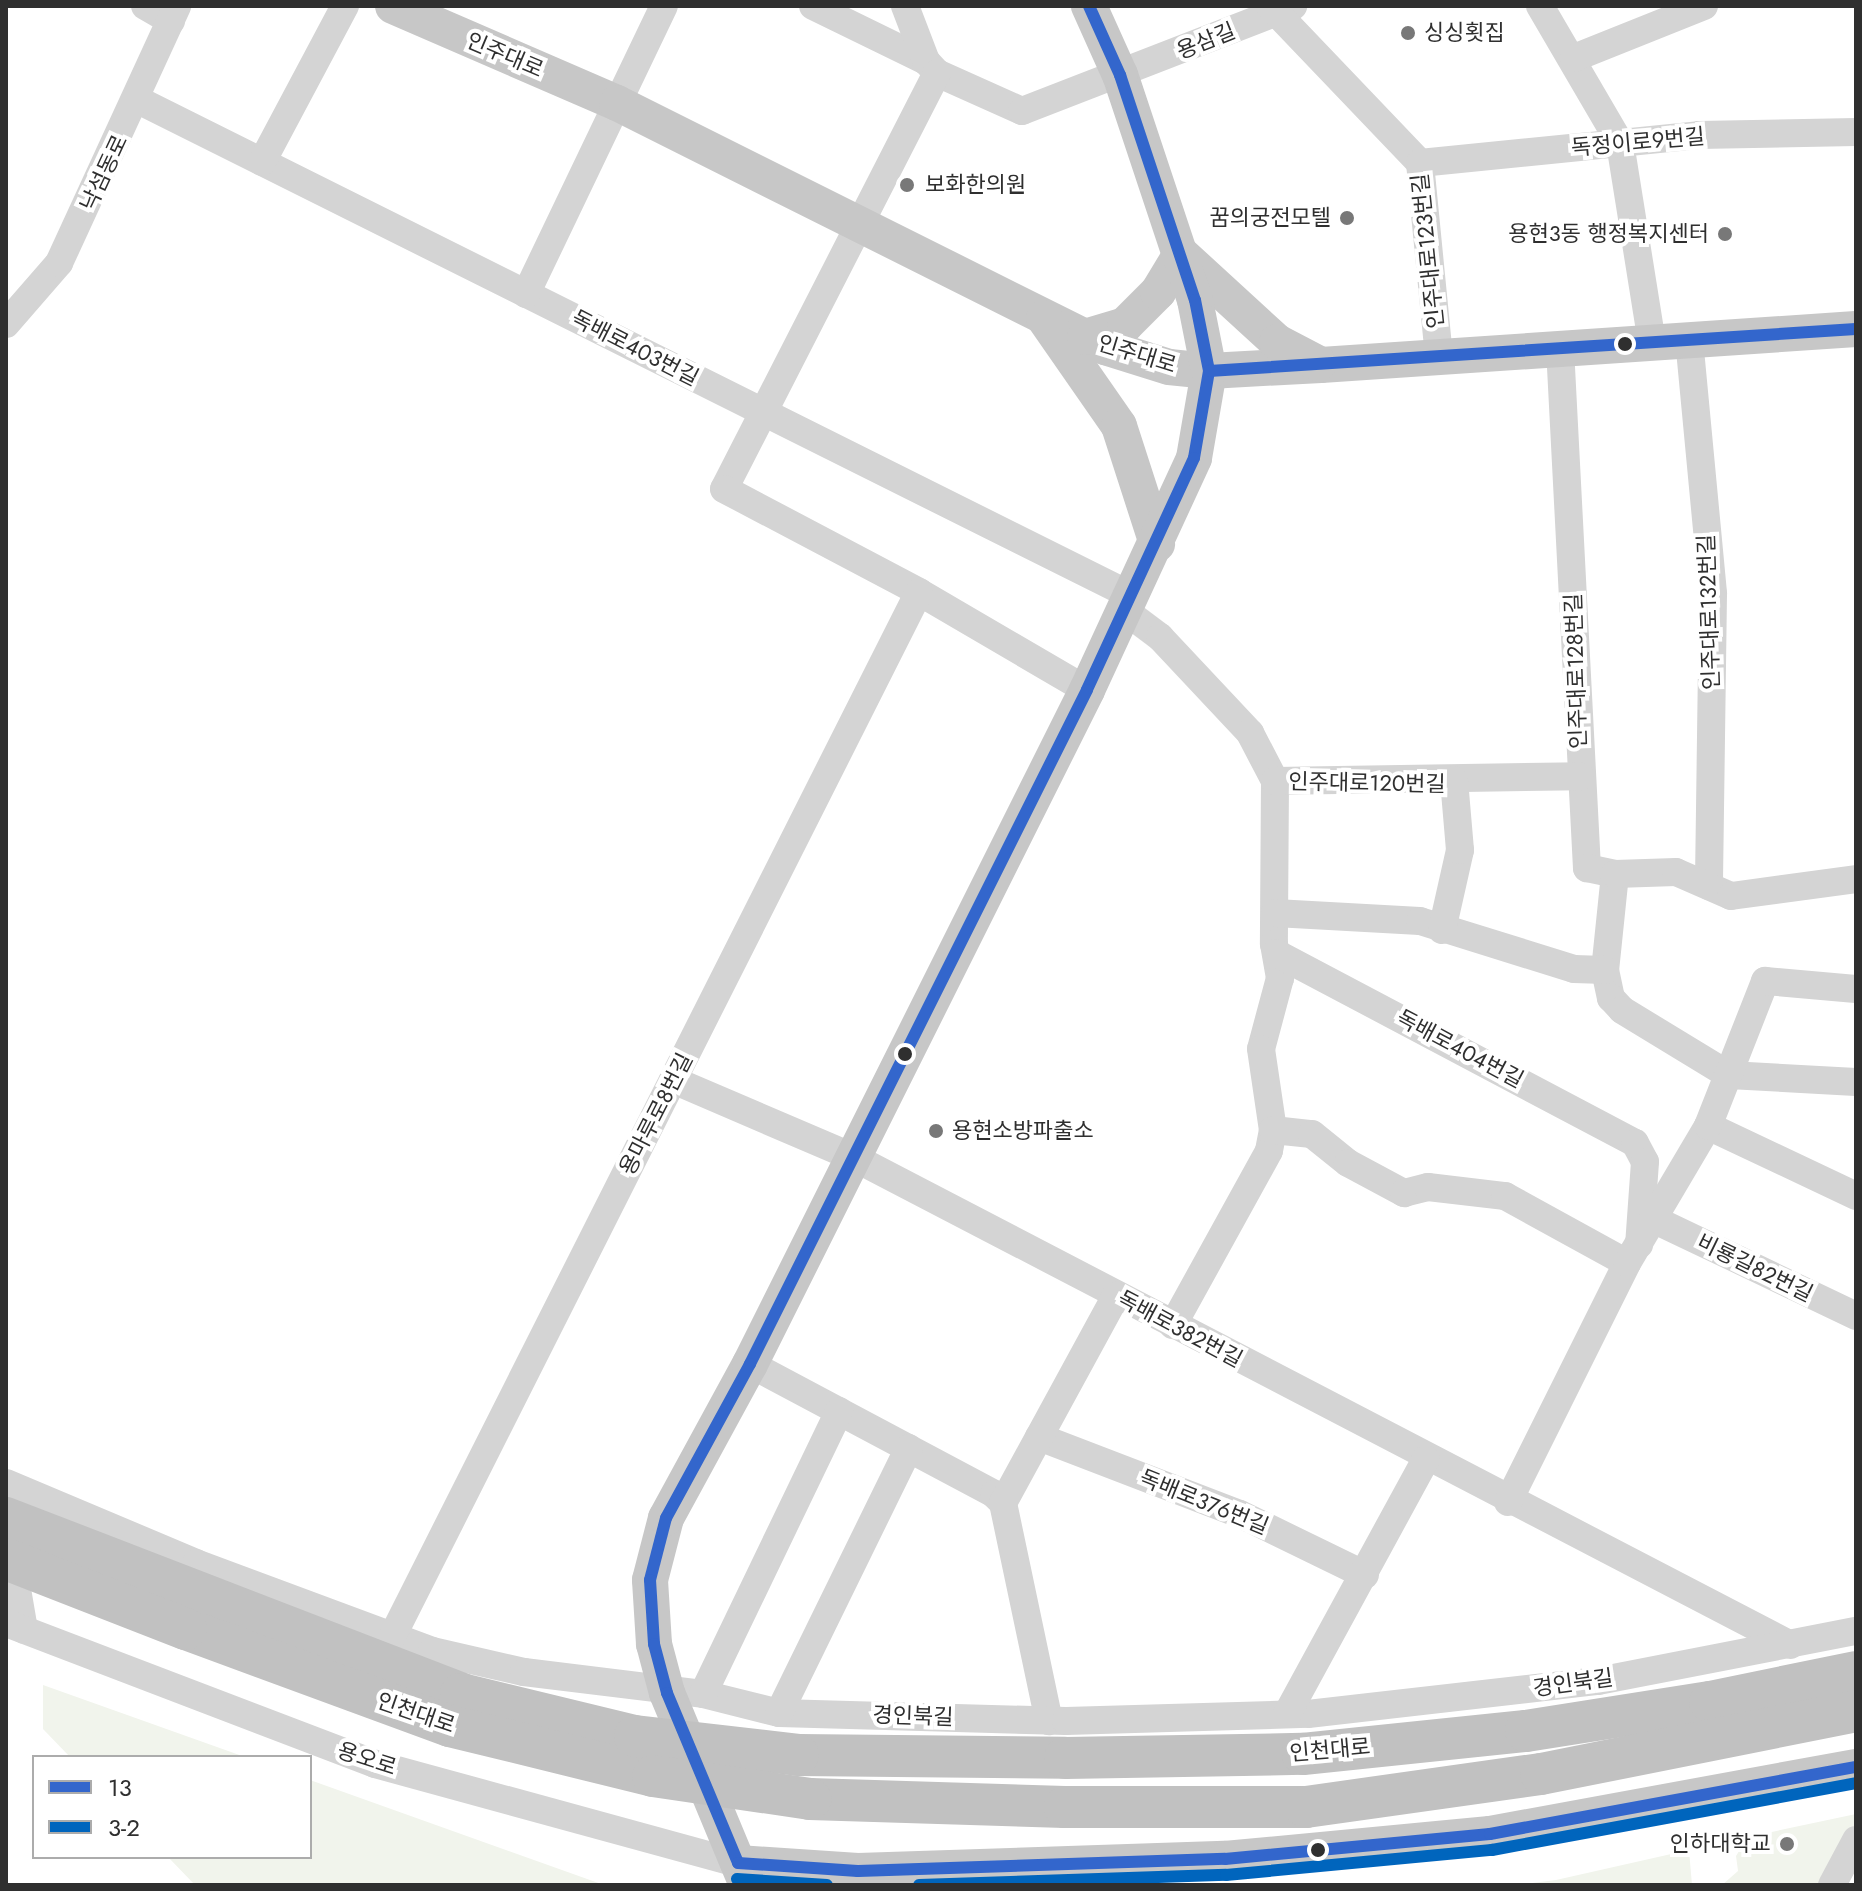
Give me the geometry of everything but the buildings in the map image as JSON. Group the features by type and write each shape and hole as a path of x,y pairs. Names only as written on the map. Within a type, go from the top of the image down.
{"highway":[{"name":"인천대로","path":"6,1518 170,1585 461,1694 635,1736 798,1755 1303,1754 1526,1731 1710,1702 1856,1672"},
{"name":"인천대로","path":"6,1559 450,1726 653,1776 810,1799 1065,1807 1306,1807 1541,1774 1856,1711"}],"main road":[{"name":"인주대로","path":"393,6 617,103 1085,337 1169,367 1209,371 1321,365 1856,329"},
{"path":"1089,6 1120,75 1181,254 1209,371 1194,458 1157,544 1087,690 750,1364 666,1518 650,1580 654,1644 667,1693 742,1874 1225,1859 1490,1834 1856,1767"},
{"path":"1085,337 1125,325 1158,292 1181,254"},
{"path":"1181,254 1277,342 1321,365"},
{"path":"1043,316 1119,426 1157,544"}],"street":[{"path":"145,6 174,14"},
{"path":"262,162 345,6"},
{"path":"526,294 664,6"},
{"name":"용삼길","path":"813,6 1022,111 1120,75 1279,9"},
{"path":"905,6 931,67 860,225 761,411 724,489 919,592 1087,690"},
{"path":"1540,6 1574,58 1620,143 1652,342"},
{"path":"1574,58 1704,6"},
{"name":"인주대로123번길","path":"1279,9 1420,163 1439,356"},
{"name":"낙섬동로","path":"6,324 59,263 138,100 174,14"},
{"name":"독배로403번길","path":"138,100 761,411 1128,603"},
{"name":"독정이로9번길","path":"1420,163 1699,135 1856,132"},
{"name":"인주대로132번길","path":"1689,339 1713,594 1709,886"},
{"name":"인주대로128번길","path":"1560,348 1587,868 1615,874"},
{"name":"용마루로8번길","path":"392,1637 919,592"},
{"path":"1128,603 1250,733 1275,781 1275,913 1279,993 1261,1049 1273,1130 1269,1151 1173,1325"},
{"path":"1454,780 1580,776"},
{"name":"인주대로120번길","path":"1275,781 1454,780 1460,850 1442,930"},
{"path":"1856,879 1731,896 1676,872 1615,874 1605,970 1611,998 1622,1010 1729,1075 1856,1082"},
{"path":"1275,913 1420,921 1574,969 1605,970"},
{"name":"독배로404번길","path":"1276,953 1640,1149 1645,1162 1633,1255"},
{"path":"1508,1502 1633,1255 1708,1126 1765,981 1856,989"},
{"name":"독배로382번길","path":"673,1080 853,1157 1508,1502 1791,1645"},
{"path":"1708,1126 1856,1196"},
{"path":"1273,1130 1312,1134 1348,1163 1404,1193 1428,1187 1505,1196 1633,1255"},
{"name":"비룡길82번길","path":"1655,1220 1856,1316"},
{"path":"1003,1503 1116,1296"},
{"path":"750,1364 994,1494 1003,1503 1049,1721"},
{"path":"703,1694 839,1411"},
{"name":"독배로376번길","path":"1039,1437 1240,1514 1365,1575"},
{"path":"779,1713 909,1448"},
{"path":"1287,1714 1426,1459"},
{"name":"경인북길","path":"6,1483 157,1535 392,1637 524,1672 667,1693 703,1694 779,1713 1049,1721 1287,1714 1598,1681 1856,1631"},
{"path":"6,1525 15,1626"},
{"name":"용오로","path":"15,1626 375,1764 742,1874"},
{"path":"1832,1885 1856,1840"}],"shaded area":[{"path":"43,1685 239,1755 68,1755 43,1729"},
{"path":"312,1781 604,1885 195,1885 170,1859 312,1859"},
{"path":"1856,1814 1856,1826 1825,1885 1722,1885 1738,1871 1736,1856 1748,1837"},
{"path":"1689,1850 1692,1885 1516,1885 1556,1880"}],"transit line":[{"name":"13","path":"1089,6 1120,75 1195,300 1209,371 1194,458 1087,690 750,1364 666,1518 650,1580 654,1644 667,1693 738,1863 858,1871 1225,1859 1490,1834 1856,1767"},
{"name":"13","path":"1209,371 1856,329"},
{"name":"3-2","path":"919,1885 1226,1875 1492,1850 1856,1783"},
{"name":"3-2","path":"737,1879 827,1885"}],"place":[{"name":"싱싱횟집","path":"1408,33"},
{"name":"보화한의원","path":"907,185"},
{"name":"꿈의궁전모텔","path":"1347,218"},
{"name":"용현3동 행정복지센터","path":"1725,234"},
{"name":"용현소방파출소","path":"936,1131"},
{"name":"인하대학교","path":"1787,1844"}]}
